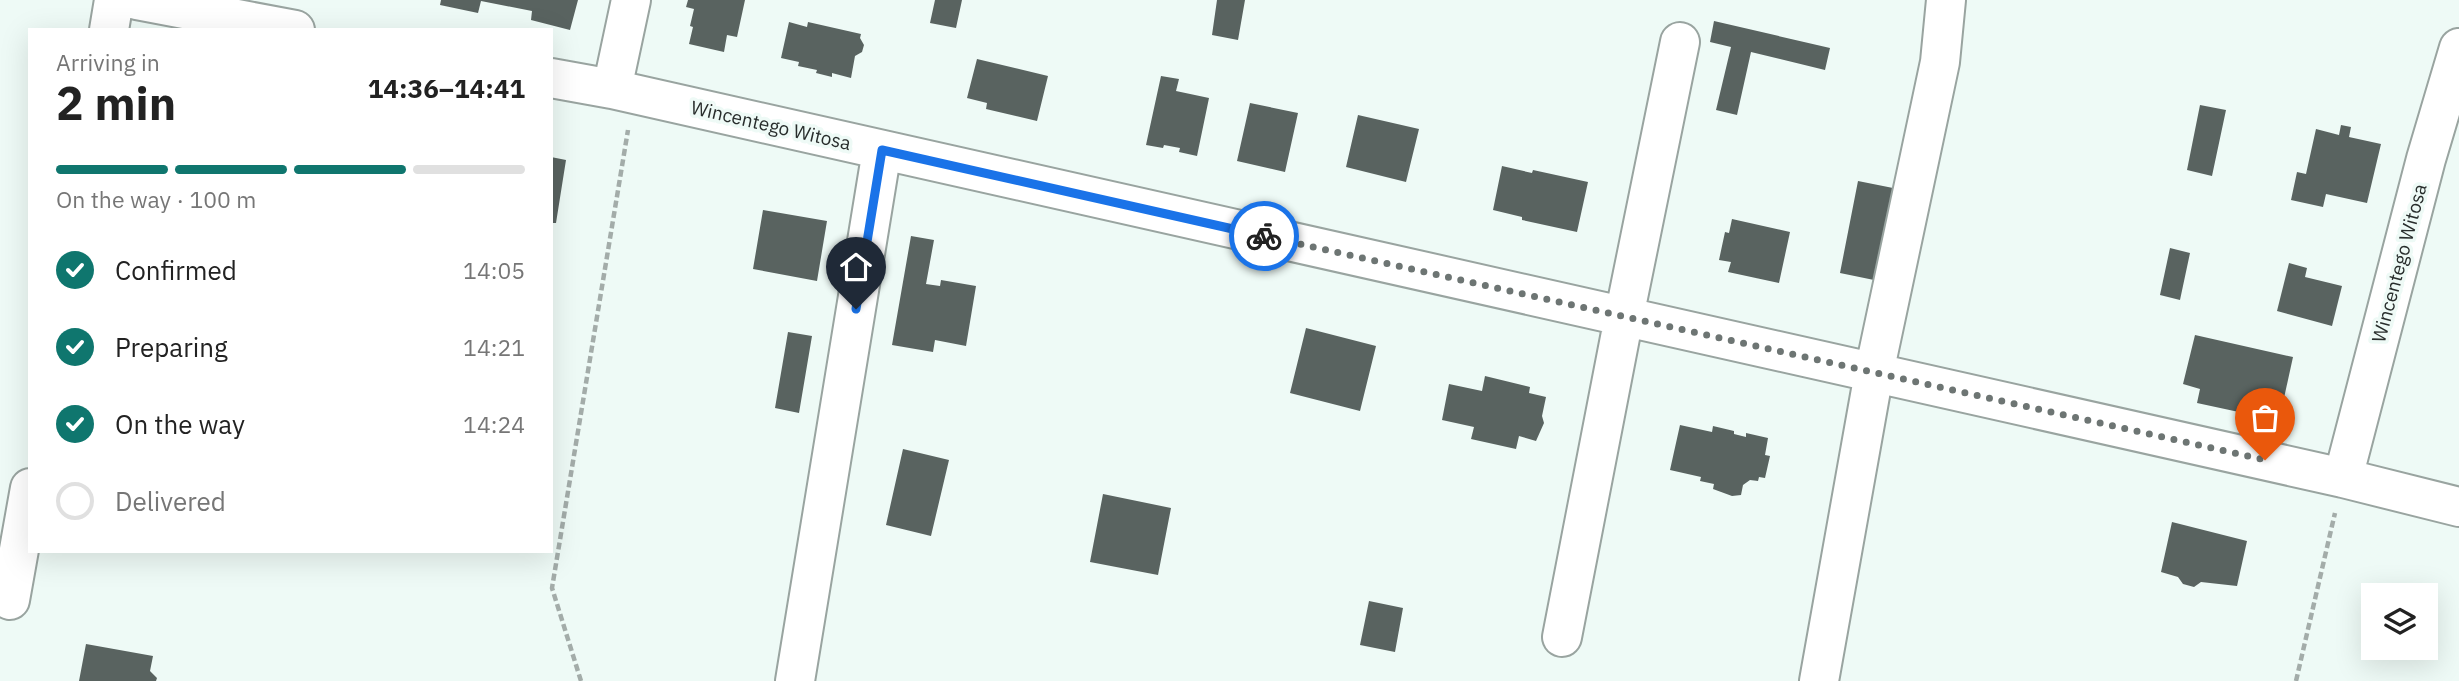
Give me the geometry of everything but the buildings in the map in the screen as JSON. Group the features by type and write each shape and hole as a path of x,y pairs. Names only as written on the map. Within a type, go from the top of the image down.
{"street":[{"path":"109,28 114,0"},
{"path":"137,0 284,28"},
{"path":"623,92 631,0"},
{"path":"1819,681 1874,373 1940,62 1946,0"},
{"path":"1562,637 1680,42"},
{"name":"Wincentego Witosa","path":"2343,478 2426,159 2459,48"},
{"name":"Wincentego Witosa","path":"553,78 882,150 2459,506"},
{"path":"795,681 882,150"},
{"path":"10,600 28,499"}],"path":[{"path":"580,681 552,588 623,92"},
{"path":"2296,681 2343,478"}],"way so far":[{"path":"1264,236 2265,460"}],"route":[{"path":"856,309 882,150 1264,236"}]}
